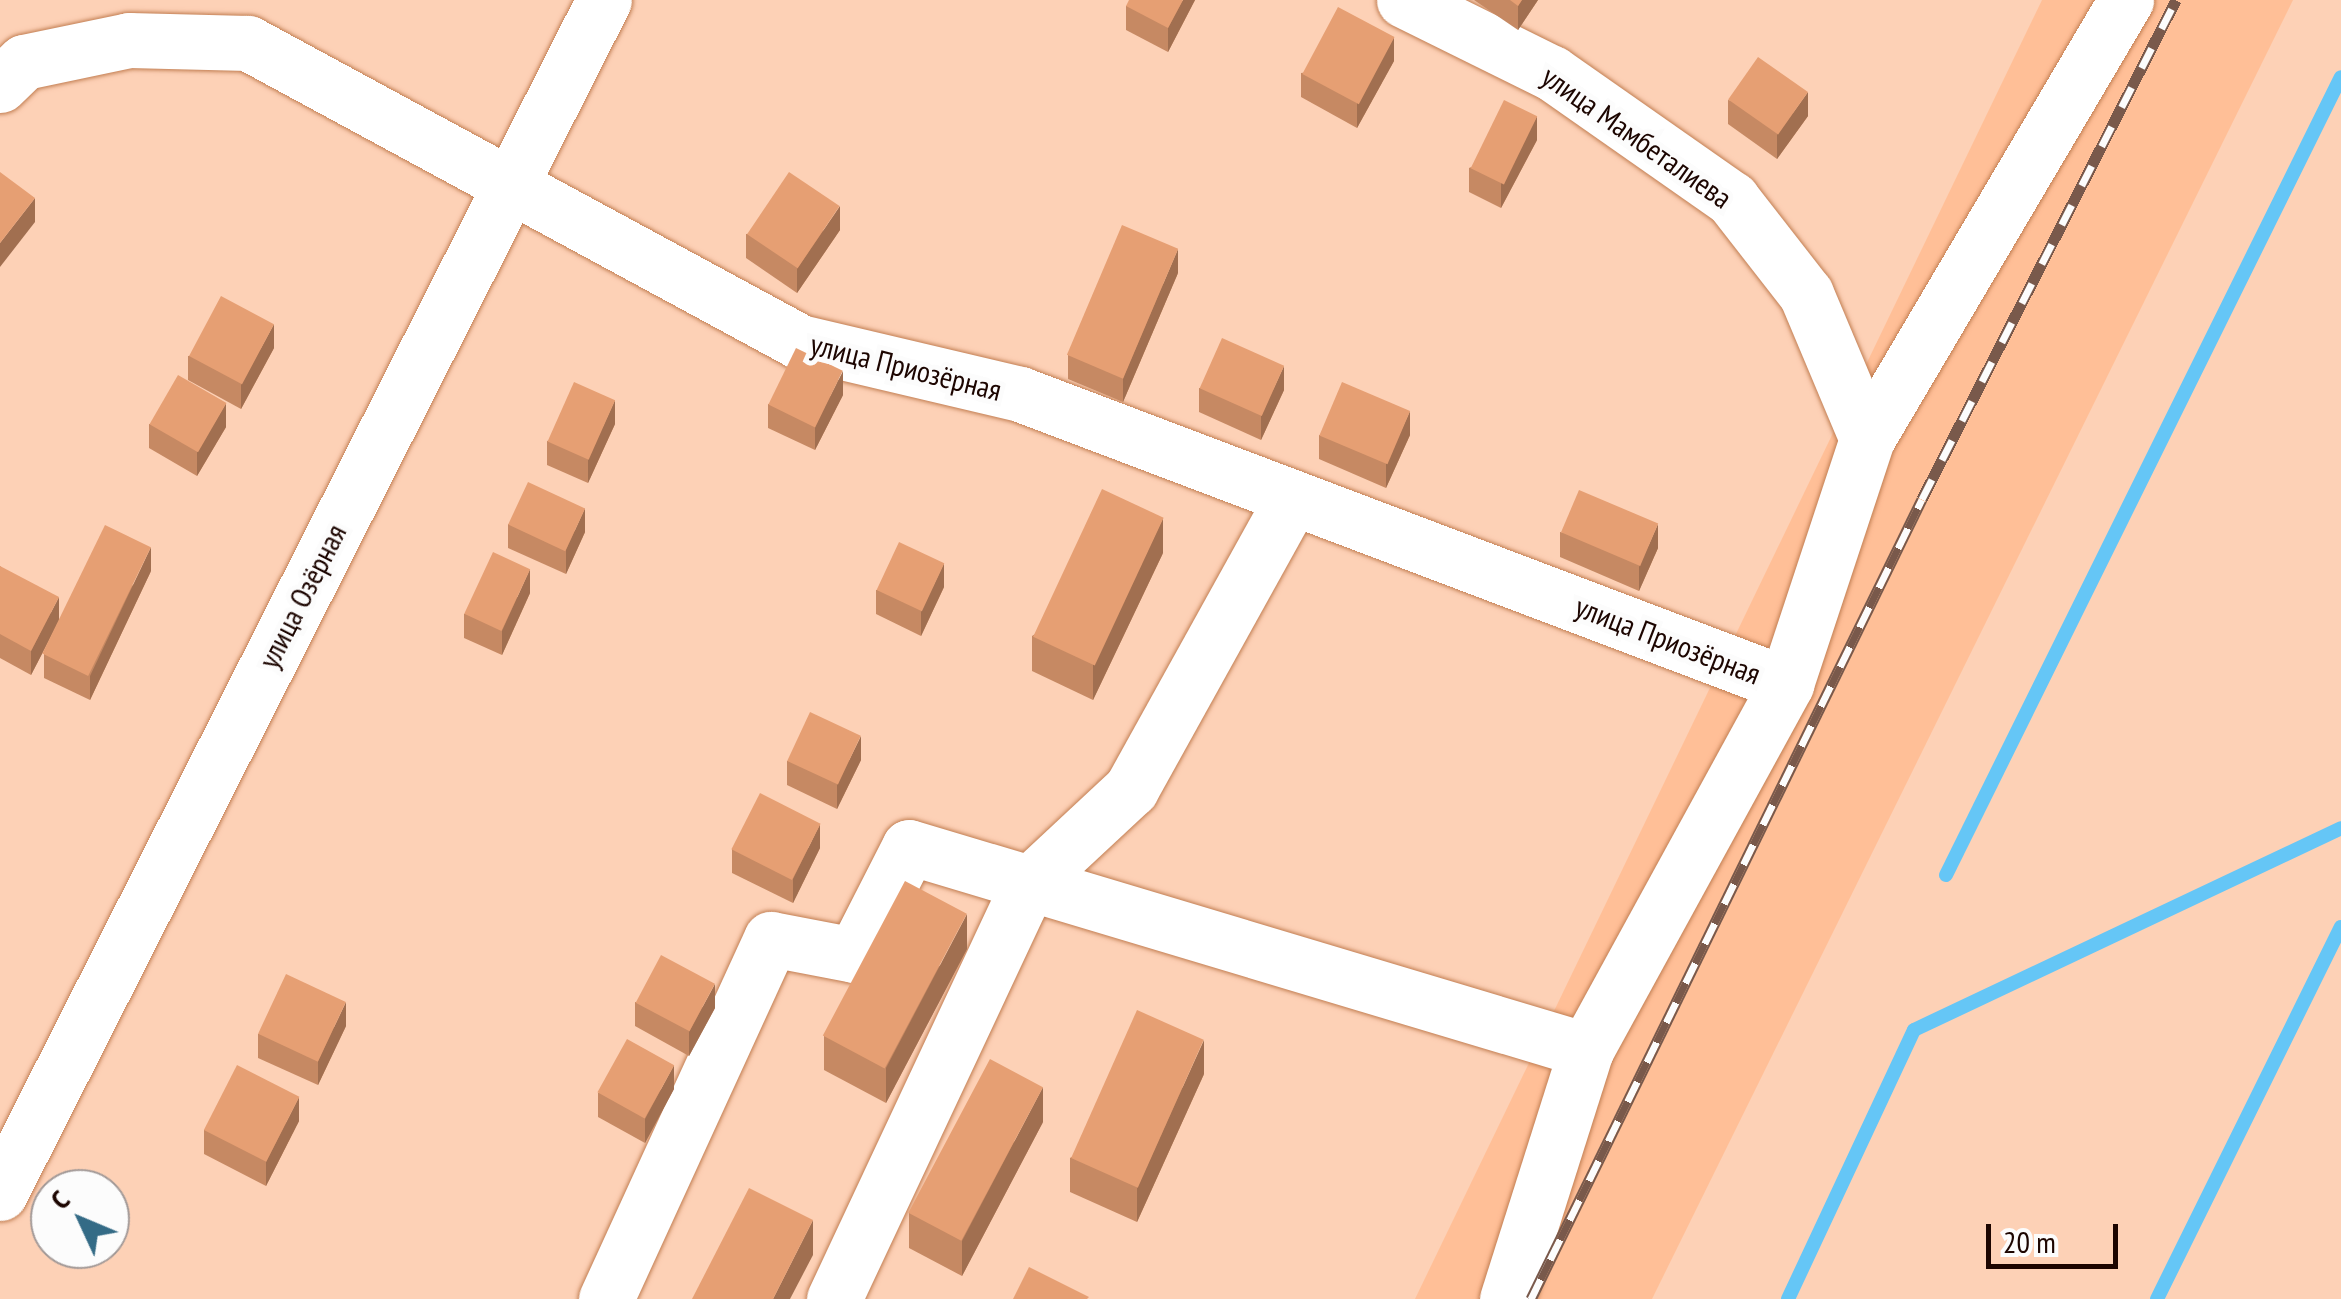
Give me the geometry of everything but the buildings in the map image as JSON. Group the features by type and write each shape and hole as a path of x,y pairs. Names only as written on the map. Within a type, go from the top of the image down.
{"street":[{"name":"улица Озёрная","path":"0,1193 604,0"},
{"name":"улица Мамбеталиева","path":"1404,0 1552,73 1732,199 1806,294 1867,439"},
{"path":"1507,1299 1586,1050 1786,684 1867,439 2126,0"},
{"name":"улица Приозёрная","path":"0,85 24,62 129,40 248,44 800,342 1020,394 1786,684"},
{"path":"834,1299 1028,885 1131,789 1292,498"},
{"path":"606,1299 771,938 854,955 908,848 1586,1050"}],"shaded area":[{"path":"2042,0 2293,0 1652,1299 1415,1299"}],"waterway":[{"path":"1946,875 2341,77"},
{"path":"1788,1299 1914,1030 2341,828"},
{"path":"2157,1299 2341,927"}],"railway":[{"path":"1531,1299 1922,499 2176,0"}]}
